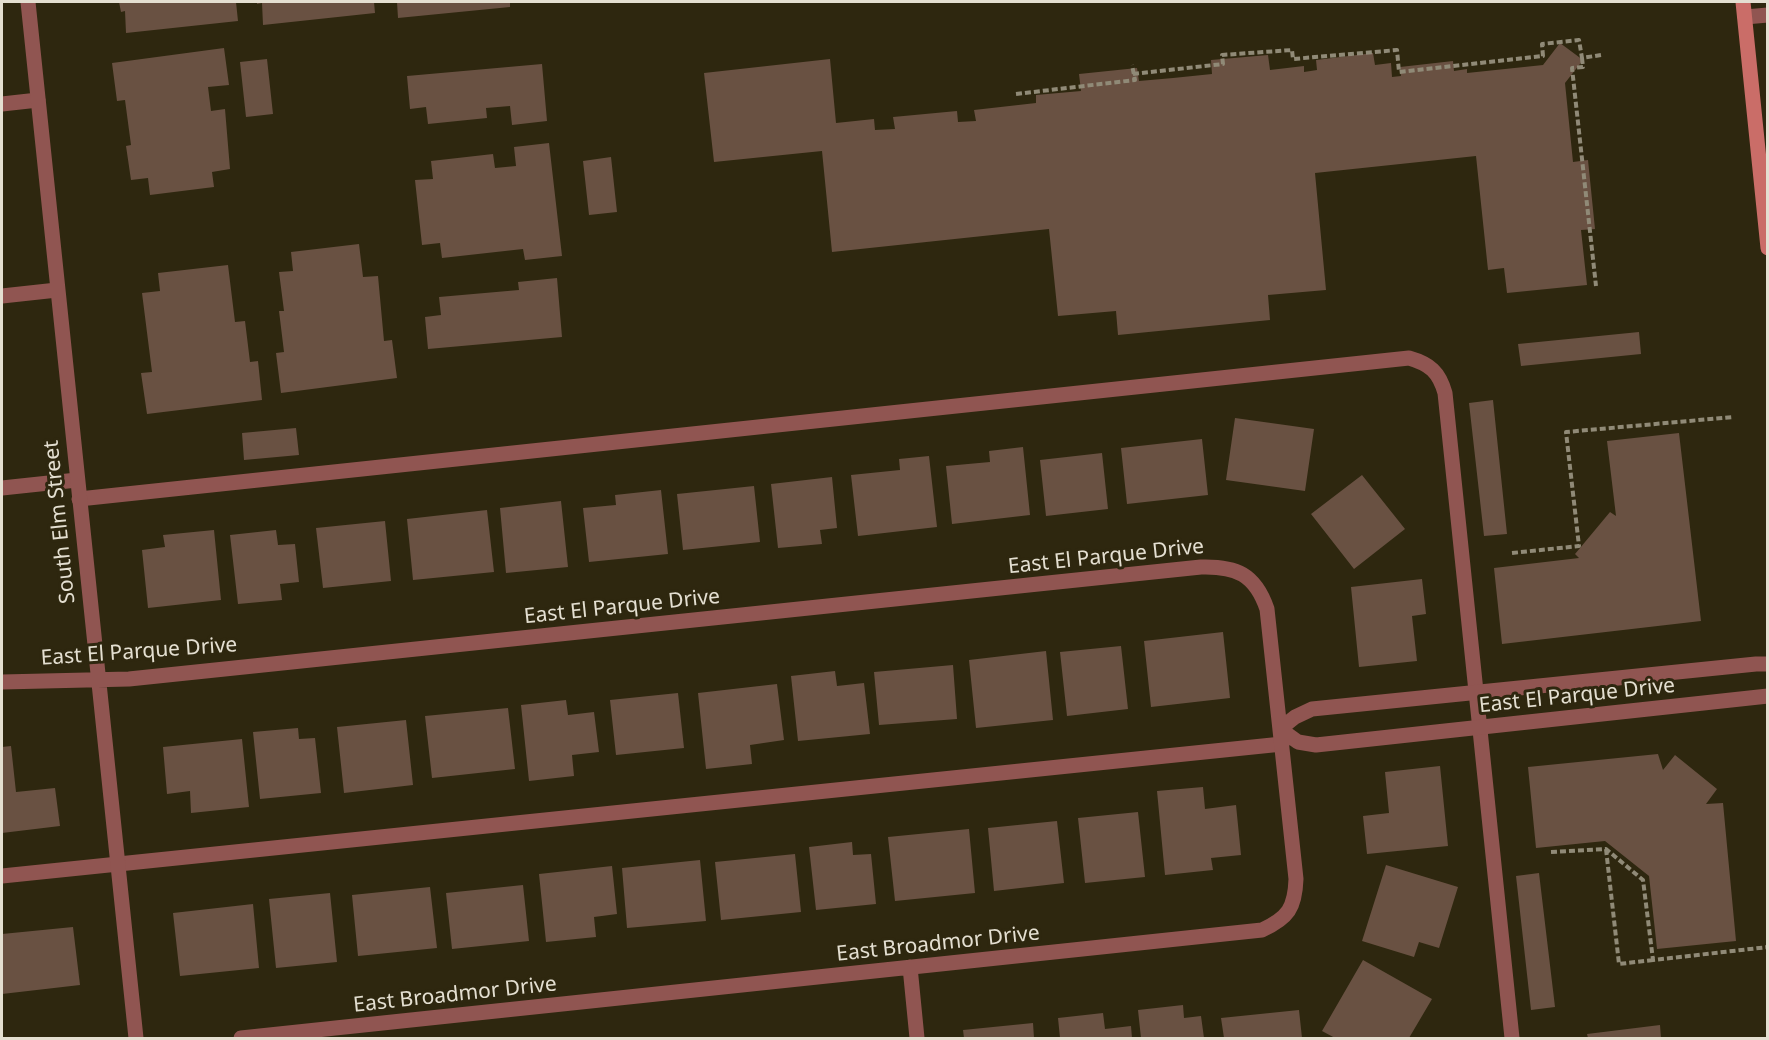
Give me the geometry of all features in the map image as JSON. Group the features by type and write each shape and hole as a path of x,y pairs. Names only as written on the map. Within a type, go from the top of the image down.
{"main road":[{"path":"1743,2 1767,248"}],"street":[{"name":"South Elm Street","path":"28,2 136,1038"},
{"path":"1745,17 1767,15"},
{"path":"2,104 38,100"},
{"path":"2,296 57,290"},
{"path":"79,499 1409,358 1422,362 1434,369 1445,393 1474,691 1512,1038"},
{"path":"2,488 77,480"},
{"name":"East El Parque Drive","path":"2,682 99,680 1201,567 1232,569 1245,575"},
{"name":"East Broadmor Drive","path":"241,1038 1250,933 1275,925 1285,917 1296,893 1267,609 1262,595 1245,575"},
{"name":"East El Parque Drive","path":"1767,664 1474,691 1312,709 1295,717 1281,737 1316,745 1767,696"},
{"path":"2,876 1281,737"},
{"path":"910,967 917,1038"}],"path":[{"path":"1133,74 1223,64 1222,56 1292,50 1293,59 1397,50 1400,72 1543,56 1542,44 1579,40 1583,67 1572,68 1596,286"},
{"path":"1582,58 1601,55"},
{"path":"1016,94 1134,80 1132,65"},
{"path":"1512,554 1579,546 1566,432 1733,417"},
{"path":"1551,852 1606,849 1643,880 1653,960"},
{"path":"1606,849 1619,964 1767,947"}],"building":[{"path":"119,2 236,2 238,21 126,33 125,11 121,12"},
{"path":"257,2 374,2 375,13 263,25 262,3 257,4"},
{"path":"397,2 510,2 510,7 398,18"},
{"path":"1560,43 1583,60 1565,83 1573,162 1588,160 1595,229 1581,230 1587,285 1507,293 1504,268 1488,270 1476,156 1315,173 1326,290 1268,295 1270,320 1118,335 1116,311 1058,316 1049,229 832,252 822,151 714,162 704,73 830,59 836,123 874,119 875,130 895,129 893,117 957,111 958,122 976,121 974,110 1036,103 1036,95 1081,91 1079,74 1137,68 1139,81 1173,78 1212,74 1211,60 1268,55 1270,70 1304,66 1304,72 1317,70 1316,60 1373,53 1375,65 1391,63 1392,77 1401,76 1400,67 1453,61 1454,71 1467,69 1467,73 1543,65"},
{"path":"224,48 229,85 208,87 211,111 225,109 230,169 212,172 214,187 150,195 148,178 131,180 126,146 131,145 125,100 117,101 112,63"},
{"path":"267,59 273,114 246,117 240,62"},
{"path":"542,64 547,121 512,125 510,106 486,108 487,118 428,124 426,107 410,109 407,76"},
{"path":"549,143 562,256 525,260 523,249 442,258 440,243 422,245 415,180 433,179 431,161 493,154 495,168 516,166 514,147"},
{"path":"611,157 617,212 589,215 583,161"},
{"path":"359,244 363,277 378,276 384,341 392,340 397,378 281,393 276,353 284,352 279,311 284,311 279,272 293,271 291,252"},
{"path":"228,265 235,322 245,321 250,362 258,361 262,400 147,414 141,373 152,372 142,293 160,291 158,273"},
{"path":"557,278 562,337 428,349 425,317 441,315 439,297 519,290 518,282"},
{"path":"1639,332 1641,354 1521,366 1518,344"},
{"path":"1493,400 1507,534 1484,536 1469,403"},
{"path":"1235,418 1314,429 1305,491 1226,480"},
{"path":"296,428 299,455 244,460 242,433"},
{"path":"1679,433 1701,621 1502,644 1494,568 1579,558 1575,554 1610,512 1616,516 1607,441"},
{"path":"1202,439 1208,495 1127,504 1121,448"},
{"path":"1023,447 1030,515 952,524 946,466 990,462 989,451"},
{"path":"1102,453 1108,509 1046,516 1040,460"},
{"path":"929,456 937,527 858,536 851,475 900,470 899,459"},
{"path":"1362,475 1405,529 1354,569 1311,514"},
{"path":"832,477 837,528 820,530 822,544 778,548 771,484"},
{"path":"754,486 760,542 683,550 677,494"},
{"path":"661,490 668,554 589,562 583,508 616,505 615,495"},
{"path":"561,501 568,567 506,573 500,508"},
{"path":"487,510 494,572 413,580 407,519"},
{"path":"385,521 391,581 323,588 316,528"},
{"path":"214,530 221,600 148,608 142,550 165,547 163,535"},
{"path":"276,530 278,545 295,544 299,582 280,584 282,600 238,604 230,535"},
{"path":"1422,579 1426,614 1412,616 1417,661 1359,667 1351,587"},
{"path":"1223,632 1230,698 1151,707 1144,641"},
{"path":"1121,646 1128,709 1067,716 1060,652"},
{"path":"1046,651 1053,720 976,728 969,660"},
{"path":"953,665 957,719 879,725 874,672"},
{"path":"835,671 837,686 864,683 870,734 798,741 791,676"},
{"path":"777,684 784,740 750,745 752,764 706,769 698,693"},
{"path":"678,693 684,748 616,755 610,700"},
{"path":"566,700 568,715 594,712 599,752 572,755 574,776 529,781 521,705"},
{"path":"508,708 515,769 432,778 425,716"},
{"path":"406,720 413,785 344,793 337,727"},
{"path":"298,728 299,739 315,738 321,793 260,799 253,732"},
{"path":"242,739 249,807 191,813 190,791 167,794 163,747"},
{"path":"11,746 16,792 55,788 60,826 2,833 2,747"},
{"path":"1658,754 1663,770 1675,755 1717,789 1706,804 1723,803 1736,941 1657,949 1649,876 1605,841 1536,848 1528,767"},
{"path":"1440,766 1448,846 1367,854 1363,816 1389,813 1385,772"},
{"path":"1203,787 1205,809 1236,805 1241,855 1211,858 1213,870 1165,875 1157,791"},
{"path":"1138,812 1145,877 1085,883 1078,818"},
{"path":"1057,821 1064,883 994,891 988,828"},
{"path":"969,829 975,893 895,901 888,837"},
{"path":"852,842 853,855 871,854 876,904 816,910 809,847"},
{"path":"795,854 801,912 721,920 715,862"},
{"path":"700,860 706,921 627,928 622,868"},
{"path":"1386,865 1458,887 1439,948 1419,942 1414,957 1362,941"},
{"path":"612,866 617,914 594,917 596,937 546,942 539,874"},
{"path":"1539,873 1555,1007 1531,1010 1516,876"},
{"path":"523,885 529,941 452,949 446,893"},
{"path":"430,887 437,948 358,956 352,895"},
{"path":"330,893 337,962 276,968 269,899"},
{"path":"253,904 259,968 180,976 173,913"},
{"path":"73,927 80,985 2,994 2,934"},
{"path":"1363,960 1432,999 1409,1038 1335,1038 1322,1031"},
{"path":"1183,1005 1184,1018 1201,1016 1204,1038 1141,1038 1138,1010"},
{"path":"1299,1010 1302,1038 1224,1038 1221,1018"},
{"path":"1103,1013 1105,1029 1131,1026 1132,1038 1060,1038 1058,1018"},
{"path":"1033,1023 1034,1038 964,1038 963,1030"},
{"path":"1660,1025 1661,1038 1588,1038 1587,1034"}]}
